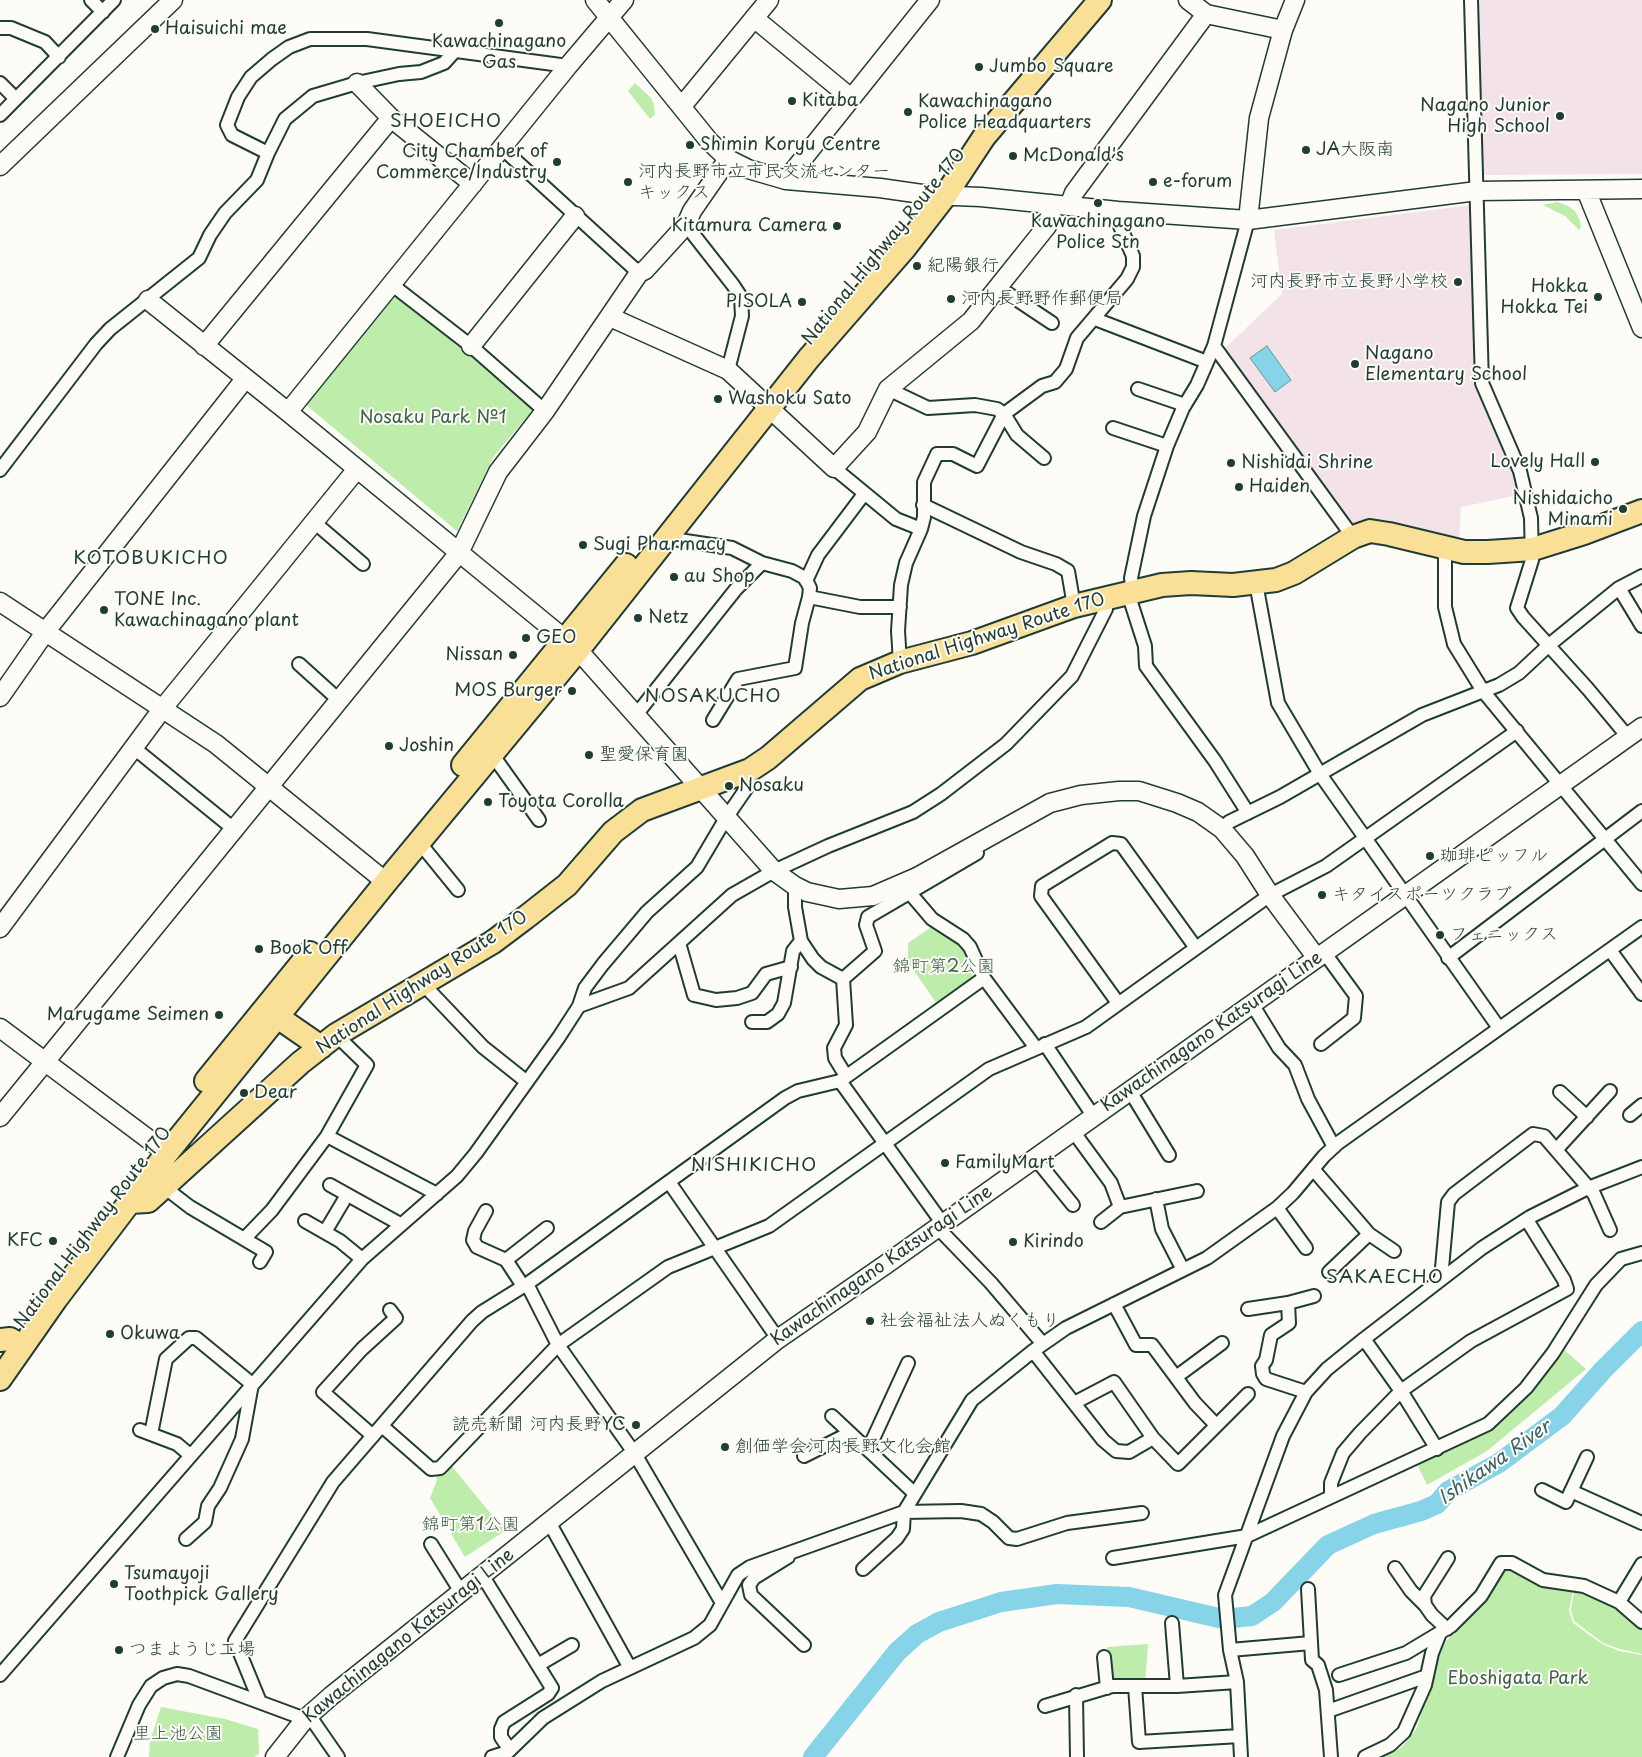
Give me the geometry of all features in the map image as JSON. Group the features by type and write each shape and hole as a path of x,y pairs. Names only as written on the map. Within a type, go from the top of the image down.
{"highway":[{"name":"National Highway Route 170","path":"937,195 1020,78 1085,0"},
{"name":"National Highway Route 170","path":"380,877 419,842 492,754 571,644 669,536 766,405 804,344 937,195 1100,0"},
{"name":"National Highway Route 170","path":"0,1379 8,1345 161,1149 380,877 766,405"},
{"name":"National Highway Route 170","path":"130,1202 148,1201 328,1041 493,942 525,918 567,885 613,832 642,810 750,770 768,758 860,679 900,662 972,643 1074,606 1105,598 1162,585 1256,584 1294,573 1354,537 1370,531 1464,552 1533,549 1584,533 1642,511"},
{"path":"272,1013 328,1041"},
{"name":"National Highway Route 170","path":"8,1345 130,1202 161,1149"}],"street":[{"path":"91,0 103,12"},
{"path":"0,115 114,0"},
{"path":"1,164 174,0"},
{"path":"595,0 709,140 728,159 748,169 786,180 1118,211 1248,220 1477,191 1642,189"},
{"path":"288,412 503,149 568,66 624,0"},
{"path":"682,106 769,0"},
{"path":"786,180 930,0"},
{"path":"1188,0 1206,14 1282,30"},
{"path":"1248,813 1215,761 1146,666 1145,646 1130,592 1136,545 1167,446 1214,346 1248,220 1260,118 1282,30 1295,0"},
{"path":"1471,0 1482,383 1520,471 1532,518 1533,549 1517,608 1549,645 1635,732"},
{"path":"1069,206 1074,193 1206,14"},
{"path":"754,18 851,98"},
{"path":"0,28 11,28 46,42 58,57"},
{"path":"268,153 232,135 227,124 238,97 251,77 289,47 310,38 366,38 454,52 568,66"},
{"path":"0,470 96,344 110,329 199,258 210,235 225,213 257,180 285,119 313,96 357,83 399,74 421,72 444,63 454,52"},
{"path":"0,83 16,99"},
{"path":"357,83 391,118 474,184"},
{"path":"204,346 391,118"},
{"path":"503,149 639,273"},
{"path":"0,1117 460,553 498,472 545,410 639,273 645,270 686,225 692,211 728,159"},
{"path":"1586,190 1642,328"},
{"path":"834,468 867,432 888,388 971,321 1047,226 1051,204"},
{"path":"900,662 900,607 906,563 921,529 924,482 937,454 953,454 977,466 1004,414 1042,386 1055,382 1066,369 1077,338 1127,279 1133,267 1133,256 1120,226 1118,211"},
{"path":"471,346 575,216"},
{"path":"686,225 733,285 740,298 742,316 728,370"},
{"path":"391,284 471,346 545,410"},
{"path":"998,287 1052,323"},
{"path":"148,300 571,644 774,871 795,886 807,892 839,899 873,896 917,877 1016,821 1050,803 1064,798 1099,792 1139,791 1156,795 1198,812 1222,829 1245,856 1270,895 1356,996 1354,1018 1321,1044"},
{"path":"610,317 728,370 864,494 896,519 921,529"},
{"path":"1095,319 1207,362"},
{"path":"1214,346 1354,537"},
{"path":"0,697 46,631 245,379"},
{"path":"888,388 928,408 975,405 997,409 1004,414 1017,435 1044,458"},
{"path":"1138,389 1185,405"},
{"path":"1113,428 1167,446"},
{"path":"0,928 163,708 357,469"},
{"path":"806,581 818,554 864,494"},
{"path":"923,505 1021,552 1056,564 1068,571 1074,606"},
{"path":"314,522 364,564"},
{"path":"669,536 679,540 732,548 762,563 792,570 805,578 810,588 795,668 738,679 713,720"},
{"path":"1445,548 1445,607 1449,626 1454,644 1482,692 1562,784 1642,884"},
{"path":"636,715 736,589 762,563"},
{"path":"1222,829 1229,822 1320,774 1422,715 1499,686 1518,673 1619,588 1642,576"},
{"path":"1256,584 1278,703 1320,774 1499,1028"},
{"path":"1619,588 1642,626"},
{"path":"809,597 860,607 900,607"},
{"path":"579,1006 629,988 732,896 774,871 828,846 913,812 941,794 1006,744 1072,676 1106,609 1105,598"},
{"path":"0,602 216,744 380,877"},
{"path":"299,664 340,700"},
{"path":"382,1426 431,1469 440,1468 558,1345 668,1266 769,1226 989,1069 1086,1027 1270,895 1326,866 1517,731"},
{"name":"Kawachinagano Katsuragi Line","path":"277,1756 307,1717 778,1339 1635,732"},
{"path":"134,748 235,830"},
{"path":"492,754 539,820"},
{"path":"0,1675 362,1259 457,1176 476,1154 579,1006 585,988 602,964 647,912 697,867 726,818 748,786 750,770"},
{"path":"1448,958 1642,811"},
{"path":"843,979 875,951 866,925 868,917 1016,831 1016,821"},
{"path":"419,842 458,890"},
{"path":"1118,1003 1041,896 1042,886 1112,843 1121,844 1196,948"},
{"path":"795,886 795,907 802,941 813,959 821,967 843,979"},
{"path":"909,892 932,919 963,939 970,947 984,978 1040,1046 1094,1117"},
{"path":"863,1569 897,1538 903,1529 904,1512 972,1400 1066,1328 1207,1258 1277,1208 1334,1147 1642,927"},
{"path":"752,1022 766,1022 778,1014 784,1003 793,951 802,941"},
{"path":"679,944 694,995 716,1000 737,998 752,993 766,974 790,967"},
{"path":"1610,950 1642,994"},
{"path":"260,1702 236,1641 333,1482 472,1321 785,1098 798,1091 843,1078 984,978"},
{"path":"843,979 846,1025 834,1048 835,1058 843,1078 884,1144 940,1226 991,1282 1074,1403 1103,1440 1116,1451 1130,1452 1153,1438"},
{"path":"423,984 484,1047 527,1082"},
{"path":"1252,1004 1279,1048 1295,1065 1308,1099 1334,1147"},
{"path":"0,1028 161,1149"},
{"path":"244,1238 272,1210 327,1136 367,1065 328,1041"},
{"path":"1130,1091 1169,1155"},
{"path":"1556,1150 1610,1091"},
{"path":"1560,1092 1587,1117"},
{"path":"1630,1115 1642,1105"},
{"path":"1072,1131 1111,1183 1120,1207"},
{"path":"1441,1279 1448,1202 1454,1194 1533,1134 1544,1136 1594,1194 1610,1230"},
{"path":"327,1136 437,1194"},
{"path":"1035,1158 1073,1205"},
{"path":"1241,1757 1237,1682 1230,1650 1225,1595 1283,1436 1306,1392 1327,1369 1441,1279 1527,1220 1588,1188 1642,1167"},
{"path":"1313,1169 1369,1234 1394,1251"},
{"path":"669,1182 778,1339"},
{"path":"330,1186 400,1224"},
{"path":"164,1187 190,1207 266,1252 260,1262"},
{"path":"1101,1222 1120,1207 1197,1191"},
{"path":"325,1232 347,1195"},
{"path":"1156,1199 1162,1229 1183,1270"},
{"path":"1277,1208 1306,1248"},
{"path":"486,1211 475,1231 473,1240 477,1247 506,1260 525,1285 558,1345 634,1454 722,1603"},
{"path":"1331,1496 1330,1483 1343,1453 1401,1391 1472,1341 1566,1289 1564,1280 1527,1220"},
{"path":"305,1221 340,1241 362,1259"},
{"path":"506,1260 547,1228"},
{"path":"1329,1272 1369,1234"},
{"path":"1113,1558 1247,1536 1488,1424 1507,1409 1526,1388 1553,1353 1596,1285 1621,1259 1642,1253"},
{"path":"1248,1309 1288,1303 1314,1296"},
{"path":"1288,1303 1289,1323 1271,1335 1266,1360 1262,1366 1263,1374 1266,1379 1306,1392"},
{"path":"1114,1304 1136,1345 1152,1345 1195,1403 1216,1425"},
{"path":"373,1436 323,1392 362,1349 396,1318 390,1310"},
{"path":"190,1455 177,1444 145,1432 166,1359 188,1338 196,1338 252,1384"},
{"path":"1364,1339 1401,1391 1437,1449"},
{"path":"1176,1377 1222,1343"},
{"path":"868,1450 908,1362"},
{"path":"1074,1403 1114,1382 1153,1438 1178,1464 1248,1394"},
{"path":"186,1539 205,1522 208,1506 220,1488 242,1439 252,1384"},
{"path":"832,1416 914,1494"},
{"path":"804,1456 850,1433"},
{"path":"1542,1490 1566,1502 1587,1457"},
{"path":"1571,1491 1642,1523"},
{"path":"492,1757 510,1750 544,1718 602,1681 694,1638 710,1625 738,1575 750,1567 794,1550 904,1512 961,1511 981,1514 993,1522 1009,1538 1017,1539 1067,1523 1142,1513"},
{"path":"549,1522 630,1668"},
{"path":"431,1544 461,1592"},
{"path":"794,1550 786,1559 754,1578 749,1585 751,1596 804,1645"},
{"path":"1426,1605 1424,1596 1448,1558"},
{"path":"1339,1675 1406,1653 1443,1631 1481,1596 1501,1563 1512,1563 1544,1580 1584,1586 1619,1602 1642,1622"},
{"path":"1619,1602 1642,1564"},
{"path":"1395,1568 1411,1591 1426,1605 1443,1631"},
{"path":"482,1575 552,1688 548,1694 504,1722 501,1729 501,1737 510,1750"},
{"path":"1308,1589 1312,1660 1318,1666 1326,1690 1331,1757"},
{"path":"1172,1623 1177,1686"},
{"path":"1365,1757 1390,1746 1404,1732 1428,1676 1432,1653 1443,1631"},
{"path":"1230,1650 1311,1643"},
{"path":"538,1664 572,1645"},
{"path":"1104,1657 1107,1688"},
{"path":"117,1757 139,1705 151,1686 163,1678 177,1674 189,1676 307,1717 338,1757"},
{"path":"1328,1711 1428,1676"},
{"path":"1045,1706 1076,1695 1107,1688 1237,1682"},
{"path":"1135,1686 1139,1742 1240,1736"},
{"path":"1076,1695 1078,1757"}],"shaded area":[{"name":"Nagano Junior High School","path":"1475,0 1642,0 1642,174 1482,175"},
{"name":"Nagano Elementary School","path":"1472,205 1479,390 1523,494 1461,507 1459,543 1349,529 1222,351 1282,294 1274,230"}],"green space":[{"path":"635,83 651,98 654,105 655,114 650,119 628,91"},
{"path":"1557,202 1575,211 1580,221 1581,227 1579,230 1565,216 1543,205"},
{"name":"Nosaku Park №1","path":"392,291 531,406 532,411 494,456 457,531 305,404"},
{"name":"錦町第2公園","path":"933,926 964,945 977,973 977,978 937,1004 908,962 908,943"},
{"path":"1561,1347 1586,1369 1487,1451 1427,1485 1416,1462 1490,1428"},
{"name":"錦町第1公園","path":"450,1464 505,1531 465,1557 430,1498 437,1480 436,1474"},
{"name":"Eboshigata Park","path":"1500,1564 1574,1586 1569,1610 1573,1623 1602,1644 1619,1651 1642,1655 1642,1757 1382,1757 1402,1747 1417,1728 1434,1666 1446,1641 1460,1627 1479,1589"},
{"path":"1575,1587 1598,1593 1642,1624 1642,1654 1603,1643 1574,1621 1571,1610"},
{"path":"1148,1644 1145,1683 1115,1681 1111,1677 1107,1647"},
{"name":"里上池公園","path":"161,1707 225,1719 258,1729 259,1754 254,1757 149,1757 150,1741"}],"water":[{"path":"1267,346 1291,380 1275,392 1250,358"}],"waterway":[{"name":"Ishikawa River","path":"813,1757 897,1652 917,1634 939,1622 1001,1602 1057,1594 1129,1597 1223,1619 1252,1616 1273,1602 1328,1545 1374,1524 1421,1511 1437,1504 1448,1491 1499,1463 1562,1416 1603,1370 1642,1331"}],"place":[{"name":"Kawachinagano Gas","path":"499,23"},
{"name":"Haisuichi mae","path":"155,29"},
{"name":"Jumbo Square","path":"979,67"},
{"name":"Kitaba","path":"792,101"},
{"name":"Kawachinagano Police Headquarters","path":"908,112"},
{"name":"Nagano Junior High School","path":"1560,116"},
{"name":"Shimin Koryu Centre","path":"690,145"},
{"name":"JA大阪南","path":"1306,150"},
{"name":"McDonald's","path":"1013,156"},
{"name":"City Chamber of Commerce/Industry","path":"557,162"},
{"name":"河内長野市立市民交流センター キックス","path":"628,182"},
{"name":"e-forum","path":"1153,182"},
{"name":"Kawachinagano Police Stn","path":"1098,203"},
{"name":"Kitamura Camera","path":"837,226"},
{"name":"紀陽銀行","path":"917,266"},
{"name":"河内長野市立長野小学校","path":"1458,282"},
{"name":"Hokka Hokka Tei","path":"1598,297"},
{"name":"河内長野野作郵便局","path":"951,299"},
{"name":"PISOLA","path":"802,302"},
{"name":"Nagano Elementary School","path":"1355,364"},
{"name":"Washoku Sato","path":"718,399"},
{"name":"Lovely Hall","path":"1595,462"},
{"name":"Nishidai Shrine","path":"1231,463"},
{"name":"Haiden","path":"1239,487"},
{"name":"Nishidaicho Minami","path":"1623,509"},
{"name":"Sugi Pharmacy","path":"583,545"},
{"name":"au Shop","path":"674,577"},
{"name":"TONE Inc. Kawachinagano plant","path":"104,610"},
{"name":"Netz","path":"638,618"},
{"name":"GEO","path":"526,638"},
{"name":"Nissan","path":"513,655"},
{"name":"MOS Burger","path":"572,691"},
{"name":"Joshin","path":"389,746"},
{"name":"聖愛保育園","path":"589,755"},
{"name":"Nosaku","path":"729,786"},
{"name":"Toyota Corolla","path":"488,802"},
{"name":"珈琲ピッフル","path":"1430,856"},
{"name":"キタイスポーツクラブ","path":"1322,895"},
{"name":"フェニックス","path":"1440,935"},
{"name":"Book Off","path":"259,949"},
{"name":"Marugame Seimen","path":"219,1015"},
{"name":"Dear","path":"244,1093"},
{"name":"FamilyMart","path":"945,1163"},
{"name":"KFC","path":"53,1241"},
{"name":"Kirindo","path":"1013,1242"},
{"name":"社会福祉法人ぬくもり","path":"870,1321"},
{"name":"Okuwa","path":"110,1334"},
{"name":"読売新聞 河内長野YC","path":"636,1425"},
{"name":"創価学会河内長野文化会館","path":"725,1447"},
{"name":"Tsumayoji Toothpick Gallery","path":"114,1584"},
{"name":"つまようじ工場","path":"119,1650"}],"district":[{"name":"SHOEICHO","path":"446,122"},
{"name":"KOTOBUKICHO","path":"151,559"},
{"name":"NOSAKUCHO","path":"713,697"},
{"name":"NISHIKICHO","path":"754,1166"},
{"name":"SAKAECHO","path":"1385,1278"}]}
